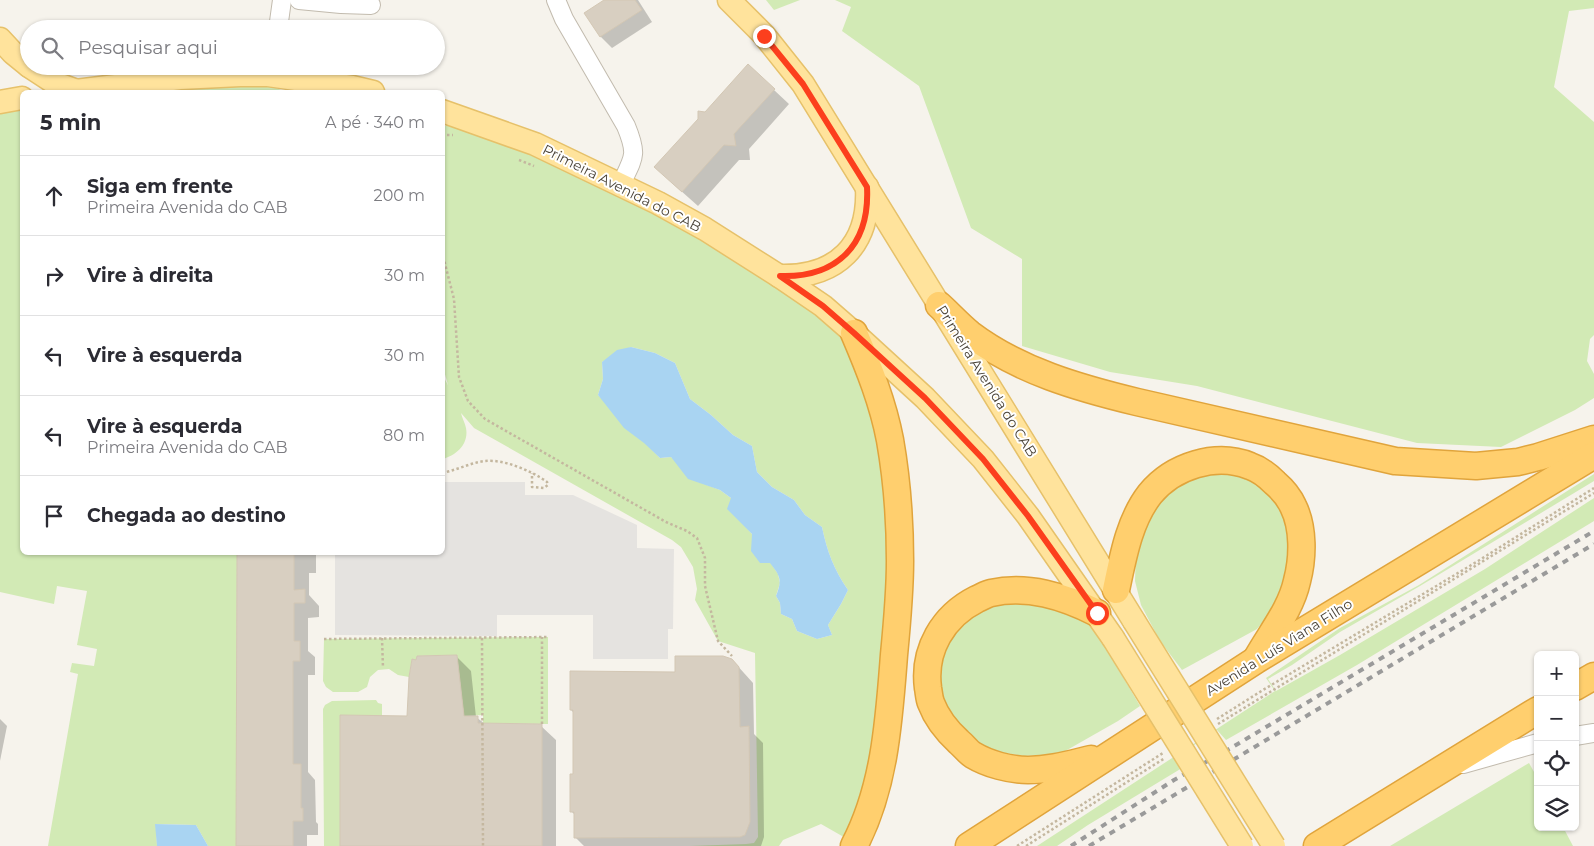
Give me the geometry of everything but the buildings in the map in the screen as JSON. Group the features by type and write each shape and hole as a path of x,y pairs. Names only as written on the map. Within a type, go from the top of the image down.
{"highway":[{"path":"939,305 969,333 994,350 1025,366 1063,381 1137,402 1395,461 1476,466 1518,462 1594,439"},
{"path":"854,333 874,380 890,440 898,500 900,562 887,733 879,780 869,812 854,846"},
{"name":"Avenida Luís Viana Filho","path":"969,846 1256,660 1594,455"},
{"path":"1116,590 1128,538 1140,509 1151,493 1169,477 1191,466 1211,461 1230,461 1250,466 1268,476 1283,490 1293,506 1299,522 1301,542 1301,558 1293,595 1256,660"},
{"path":"1097,613 1062,597 1036,591 1012,590 989,593 969,603 951,616 938,633 930,653 927,678 930,702 939,721 973,755 998,765 1026,770 1058,767 1109,755"},
{"path":"1579,685 1594,676"},
{"path":"1317,846 1534,712"}],"main road":[{"name":"Primeira Avenida do CAB","path":"729,0 764,36 803,84 1274,846"},
{"path":"0,39 20,59"},
{"path":"42,75 69,90"},
{"path":"88,90 180,78 225,75"},
{"path":"268,75 362,90"},
{"path":"0,102 20,98"},
{"name":"Primeira Avenida do CAB","path":"445,112 535,144 621,184 705,229 780,276 823,306 925,398 983,459 1028,516 1097,613 1242,846"},
{"path":"780,276 798,277 816,273 832,265 846,254 858,239 865,223 868,205 867,187"}],"lane":[{"path":"279,20 282,0"},
{"path":"299,0 371,5"},
{"path":"556,0 564,19 630,136 634,149 633,158 621,184"},
{"path":"330,75 362,90"},
{"path":"1579,735 1594,733"},
{"path":"1438,771 1534,744"}],"path":[{"path":"445,135 459,136"},
{"path":"514,158 541,169"},
{"path":"445,264 454,299 459,377 468,401 485,419 666,522 687,531 696,538 705,558 705,586 718,641 732,656"},
{"path":"445,472 486,461 509,464 532,473 548,482 548,485 544,488 532,487 532,473"},
{"path":"1214,721 1478,561 1594,488"},
{"path":"1215,726 1594,494"},
{"path":"482,637 483,846"},
{"path":"542,637 542,724"},
{"path":"324,639 548,637"},
{"path":"382,638 383,668"},
{"path":"1017,846 1164,752"},
{"path":"1026,846 1168,756"}],"green space":[{"path":"766,0 800,0 774,10"},
{"path":"835,0 1594,0 1594,8 1569,11 1554,87 1594,122 1594,335 1590,339 1587,361 1594,374 1594,398 1575,410 1501,447 1417,443 1197,386 1110,372 1022,346 1022,259 971,228 919,86 842,31 851,7"},
{"path":"261,82 281,90 107,90"},
{"path":"20,98 20,555 237,555 236,846 208,846 196,825 156,824 157,846 48,846 78,674 70,672 72,663 94,666 97,649 77,645 87,591 57,586 54,604 0,592 0,102"},
{"path":"480,123 535,144 823,306 874,380 897,613 856,844 821,824 783,840 779,846 689,846 754,843 758,837 755,653 718,641 695,600 697,589 693,567 681,547 672,540 474,428 461,413 466,428 466,439 457,452 445,458 445,380 448,385 445,374 445,126","holes":["631,347 655,353 675,363 690,399 733,435 752,446 757,472 772,487 794,500 805,515 822,527 832,560 848,590 828,625 832,635 817,639 797,631 792,619 781,614 780,603 776,596 780,583 778,574 744,525 731,498 720,490 707,485 671,457 660,458 598,395 603,379 602,362"]},
{"path":"1207,471 1234,473 1264,485 1282,506 1291,533 1293,563 1276,606 1257,629 1182,670 1160,641 1141,605 1135,581 1136,551 1148,515 1175,485"},
{"path":"1594,474 1594,481 1340,632 1268,679 1276,691 1485,569 1594,498 1594,521 1357,665 1226,740 1217,730 1176,757 1182,768 1057,846 1037,846 1275,691 1266,678 1340,628 1419,585"},
{"path":"1014,600 1051,604 1085,619 1099,636 1140,706 1118,721 1060,754 1024,756 992,751 974,743 959,729 939,698 938,663 950,633 977,612"},
{"path":"548,637 548,724 483,723 483,715 464,716 457,655 417,656 416,660 412,659 409,677 398,675 389,669 378,670 370,677 367,687 358,692 333,692 326,687 323,681 324,639"},
{"path":"376,700 382,704 382,716 341,715 341,846 324,846 323,709 325,705 332,701"},
{"path":"1529,763 1534,772 1534,831 1565,831 1573,846 1390,846"}],"shaded area":[{"path":"445,482 525,482 525,495 573,495 637,525 637,548 674,549 673,629 668,629 668,659 593,659 593,615 497,615 497,636 335,635 335,555 445,555"}],"water":[{"path":"631,347 655,353 675,363 690,399 733,435 752,446 757,472 772,487 794,500 805,515 822,527 832,560 848,590 828,625 832,635 817,639 797,631 792,619 781,614 780,603 776,596 780,582 778,575 770,563 760,563 751,551 752,534 727,509 731,498 720,490 688,479 671,457 660,458 624,428 598,395 603,379 602,362 617,350"},
{"path":"155,824 196,825 208,846 157,846"}],"railway":[{"path":"1071,846 1174,780 1231,748 1594,531"},
{"path":"1089,846 1594,544"}],"route":[{"path":"764,36 803,84 867,187 868,205 865,223 858,239 846,254 832,265 816,273 798,277 780,276 823,306 854,333 925,398 983,459 1028,516 1097,613"}]}
